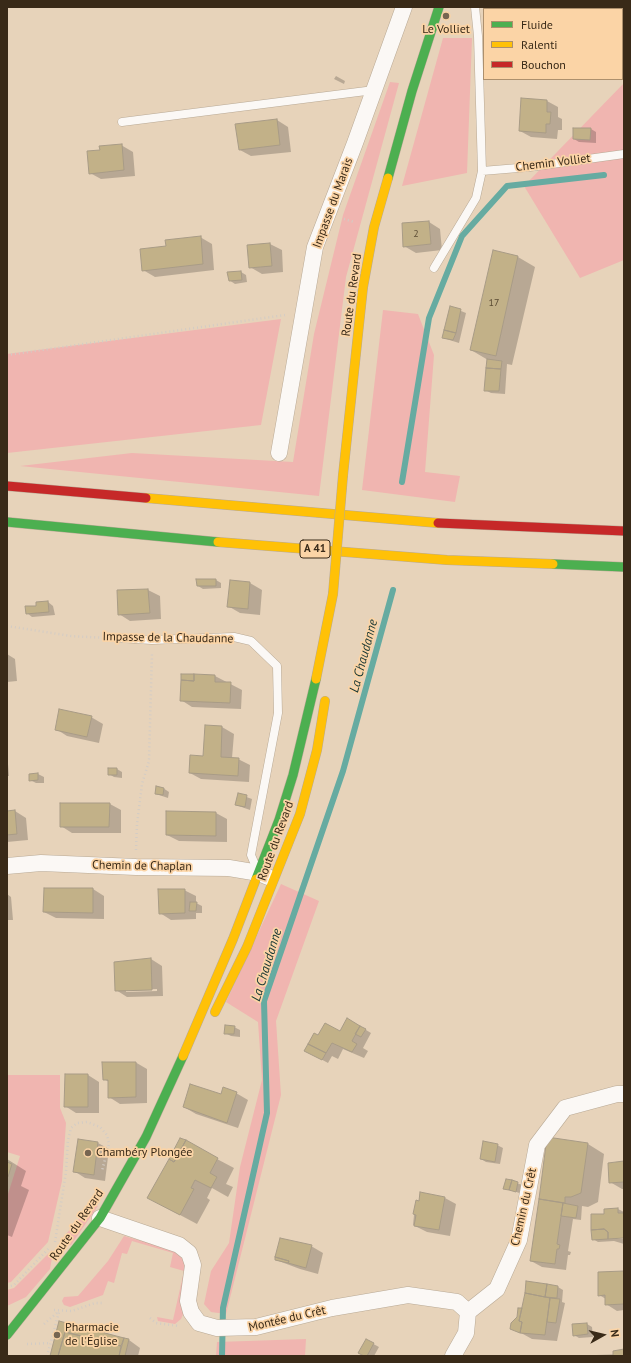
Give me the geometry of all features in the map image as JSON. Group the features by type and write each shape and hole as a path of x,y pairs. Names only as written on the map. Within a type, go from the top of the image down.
{"main road":[{"name":"Route du Revard","path":"330,660 333,594 342,475 363,286 374,227 412,91 439,7"},
{"path":"7,486 452,524 624,531"},
{"name":"A 41","path":"7,522 447,560 624,567"},
{"name":"Route du Revard","path":"7,1335 100,1218 146,1137 174,1076 233,939 279,820 310,712 333,594"},
{"name":"Route du Revard","path":"174,1076 210,1021 232,982 275,880 300,814 317,750 326,692"}],"street":[{"name":"Impasse du Marais","path":"279,453 315,247 404,7"},
{"name":"Chemin de Chaplan","path":"7,866 41,863 136,867 229,868 259,873 275,880"},
{"name":"Chemin du Crêt","path":"468,1312 497,1289 519,1240 537,1145 565,1108 617,1094 624,1094"},
{"path":"100,1218 179,1245 189,1253 193,1265 188,1301 191,1312 199,1323"},
{"name":"Montée du Crêt","path":"199,1323 224,1329 256,1327 332,1308 408,1295 457,1302 468,1312"},
{"path":"454,1356 466,1333 468,1312"}],"lane":[{"path":"434,268 476,198 482,171 478,36 475,7"},
{"path":"122,122 374,90"},
{"name":"Chemin Volliet","path":"482,171 530,167 624,154"},
{"name":"Impasse de la Chaudanne","path":"118,638 152,640 234,637 251,641 278,666 278,713 251,855 259,873"}],"path":[{"path":"328,214 374,227"},
{"path":"7,355 304,312"},
{"name":"Impasse de la Chaudanne","path":"7,626 72,636 118,638"},
{"path":"136,867 137,824 142,784 149,761 152,640"},
{"path":"55,1242 66,1172 68,1140 71,1128 78,1123 87,1122 100,1127 107,1135 109,1144 101,1174"},
{"path":"36,1300 48,1308 59,1312 72,1311 95,1303 102,1303"},
{"path":"47,1356 59,1312"},
{"path":"150,1318 156,1324 174,1327 199,1323"},
{"path":"22,1344 51,1343"}],"shaded area":[{"path":"443,38 472,38 467,173 402,186"},
{"path":"390,82 399,83 346,277 319,496 20,466 132,453 293,462 314,334 343,215"},
{"path":"624,83 624,260 580,278 524,186"},
{"path":"383,310 418,314 434,355 425,472 460,476 455,502 362,490"},
{"path":"281,319 261,425 7,453 7,354"},
{"path":"281,884 319,901 276,1021 281,1095 226,1314 211,1312 204,1304 211,1271 229,1243 240,1167 262,1080 258,1022 226,1002"},
{"path":"7,1075 60,1075 60,1108 66,1123 62,1181 48,1242 11,1282 7,1283 7,1197 20,1156 7,1152"},
{"path":"94,1204 98,1206 71,1245 64,1246 60,1244 60,1241 91,1205"},
{"path":"124,1236 175,1250 184,1258 189,1270 184,1312 181,1319 175,1324 158,1321 157,1317 173,1320 184,1271 170,1267 173,1253 132,1241 127,1254 122,1253 114,1283 108,1281 103,1295 70,1307 64,1305 62,1301 64,1297 78,1296 108,1261"},
{"path":"52,1250 50,1269 26,1297 7,1306 7,1290 14,1288"},
{"path":"306,1339 305,1356 216,1356 217,1342"}],"building":[{"path":"521,98 547,100 547,112 551,112 550,124 546,124 546,133 519,131"},
{"path":"277,119 280,145 239,150 235,124"},
{"path":"573,128 591,128 590,140 573,139"},
{"path":"122,144 124,170 89,174 87,151 100,150 99,146"},
{"path":"429,221 431,244 403,247 402,223"},
{"path":"201,236 203,264 142,271 140,249 166,246 165,240"},
{"path":"270,243 272,266 249,268 247,245"},
{"path":"493,250 518,256 496,356 470,350"},
{"path":"241,271 242,280 229,281 227,272"},
{"path":"450,306 461,309 456,333 444,330"},
{"path":"444,330 456,333 453,340 442,338"},
{"path":"487,359 502,361 501,369 486,368"},
{"path":"486,368 501,369 499,391 484,391"},
{"path":"196,579 216,579 216,586 197,586"},
{"path":"230,580 250,582 248,609 227,607"},
{"path":"148,589 150,613 118,615 117,590"},
{"path":"48,601 49,612 26,614 25,606 36,606 36,602"},
{"path":"181,674 194,674 194,681 181,680"},
{"path":"194,674 215,675 215,682 231,682 230,703 180,701 181,680 194,681"},
{"path":"59,709 92,716 87,737 55,730"},
{"path":"205,725 222,726 221,757 239,758 238,776 189,773 190,755 203,756"},
{"path":"108,768 117,768 117,775 108,775"},
{"path":"38,773 38,780 29,781 29,774"},
{"path":"156,786 164,788 163,795 155,794"},
{"path":"238,793 247,795 245,807 235,805"},
{"path":"60,803 110,803 109,827 60,827"},
{"path":"15,810 17,834 7,835 7,811"},
{"path":"166,811 216,812 216,836 166,835"},
{"path":"44,888 93,888 93,913 43,912"},
{"path":"158,889 185,889 185,913 159,914"},
{"path":"190,902 197,902 196,911 189,911"},
{"path":"151,958 152,990 115,991 114,962"},
{"path":"347,1018 360,1026 352,1041 357,1044 352,1052 332,1043 326,1053 308,1044 314,1033 318,1035 325,1023 340,1031"},
{"path":"225,1025 235,1026 234,1034 224,1034"},
{"path":"360,1026 366,1029 361,1037 355,1034"},
{"path":"308,1044 326,1053 322,1060 304,1051"},
{"path":"102,1062 136,1062 136,1097 108,1098 108,1080 103,1080"},
{"path":"65,1074 88,1074 88,1107 64,1107"},
{"path":"190,1084 221,1094 223,1087 237,1092 227,1123 183,1107"},
{"path":"547,1137 588,1143 581,1193 571,1197 565,1197 565,1203 539,1199"},
{"path":"180,1138 186,1140 174,1162 169,1159"},
{"path":"78,1139 98,1142 94,1175 73,1172"},
{"path":"186,1140 218,1158 210,1173 217,1177 211,1188 195,1180 191,1188 194,1189 180,1215 147,1198 169,1159 174,1162"},
{"path":"483,1141 498,1144 495,1162 480,1159"},
{"path":"624,1161 624,1182 609,1183 608,1163"},
{"path":"7,1162 12,1164 8,1177 7,1177"},
{"path":"506,1179 512,1180 509,1190 503,1189"},
{"path":"512,1180 518,1182 516,1192 509,1190"},
{"path":"420,1192 445,1197 439,1230 414,1226 416,1215 413,1214 416,1200 419,1201"},
{"path":"539,1199 563,1203 557,1244 560,1245 559,1249 557,1249 555,1264 530,1261"},
{"path":"563,1203 578,1206 576,1218 561,1216"},
{"path":"618,1208 618,1213 624,1213 624,1238 608,1239 608,1232 604,1229 591,1230 591,1214 604,1214 604,1209"},
{"path":"604,1229 608,1232 608,1239 592,1240 591,1230"},
{"path":"280,1238 312,1245 306,1268 288,1263 289,1261 275,1257"},
{"path":"275,1257 289,1261 288,1263 275,1260"},
{"path":"624,1271 624,1304 605,1305 605,1295 598,1296 598,1272"},
{"path":"526,1281 547,1284 545,1297 525,1293"},
{"path":"547,1284 558,1286 557,1298 545,1297"},
{"path":"525,1293 550,1298 545,1335 520,1333 522,1322 519,1321"},
{"path":"550,1298 560,1299 556,1323 547,1322"},
{"path":"518,1308 522,1308 519,1321 522,1322 520,1333 510,1329 511,1323 517,1317"},
{"path":"59,1321 124,1338 121,1346 65,1332 58,1356 50,1356"},
{"path":"587,1323 588,1334 573,1336 572,1324"},
{"path":"65,1332 121,1346 119,1356 58,1356"},
{"path":"124,1338 129,1339 125,1356 119,1356"},
{"path":"366,1339 374,1343 367,1356 364,1356 358,1353"},
{"path":"624,1349 624,1356 579,1356 613,1355 613,1351"}],"waterway":[{"path":"402,482 429,318 462,236 507,186 604,175"},
{"name":"La Chaudanne","path":"222,1356 223,1308 267,1113 264,1001 343,771 393,590"}],"traffic: fast":[{"path":"388,178 412,91 439,7"},
{"path":"7,522 218,542"},
{"path":"553,564 624,567"},
{"path":"256,879 279,820 293,775 316,679"},
{"path":"7,1335 100,1218 146,1137 183,1056"}],"traffic: slow":[{"path":"343,475 363,287 374,227 388,178"},
{"path":"333,594 343,475"},
{"path":"146,498 438,523"},
{"path":"218,542 447,560 553,564"},
{"path":"316,679 333,594"},
{"path":"215,1012 247,947 300,814 317,750 325,701"},
{"path":"183,1056 233,939 256,879"}],"traffic: jam":[{"path":"7,486 146,498"},
{"path":"438,523 624,531"}],"place":[{"name":"Le Volliet","path":"446,16"},
{"name":"Chambéry Plongée","path":"88,1153"},
{"name":"Pharmacie de l'Église","path":"57,1335"}]}
